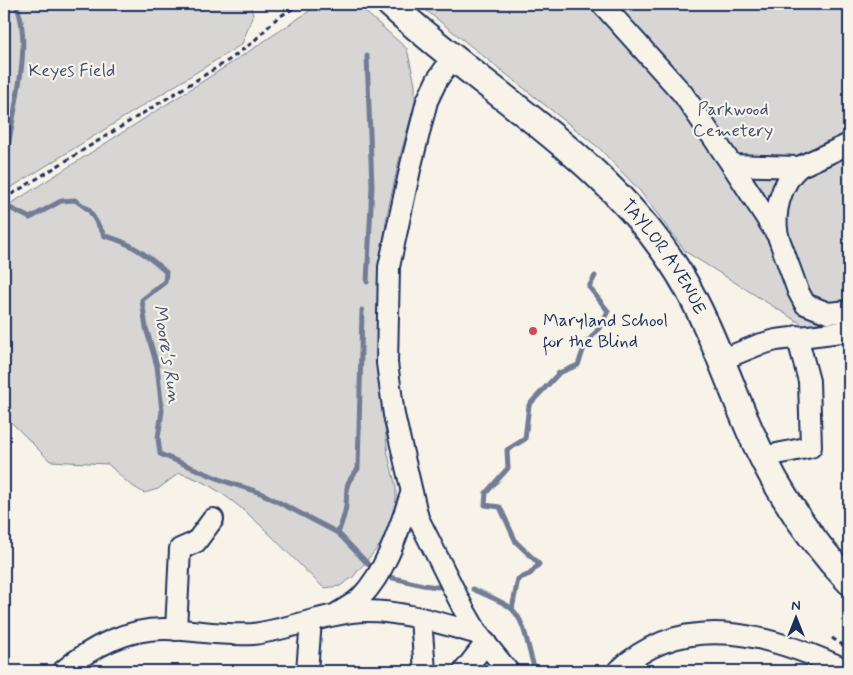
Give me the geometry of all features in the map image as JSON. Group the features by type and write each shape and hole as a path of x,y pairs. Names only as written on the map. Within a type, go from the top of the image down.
{"main road":[{"name":"TAYLOR AVENUE","path":"390,4 574,152 630,208 679,273 698,308 762,457 798,520 815,544 849,581"}],"street":[{"path":"602,4 683,94 778,236"},
{"path":"454,57 437,80 427,101 390,267 387,363 394,415 418,518 432,550 482,639 508,671"},
{"path":"849,144 799,167 787,180 775,223 798,291 805,304 828,313 849,311"},
{"path":"732,165 799,167"},
{"path":"721,360 758,345 797,336 849,331"},
{"path":"762,457 811,447 809,381 797,336"},
{"path":"335,615 361,597 374,578 391,549 411,494"},
{"path":"176,630 180,549 196,542 213,519"},
{"path":"63,671 90,651 127,635 150,630 254,634 354,611 386,613 442,623 482,639"},
{"path":"421,619 425,671"},
{"path":"307,671 311,621"},
{"path":"618,671 638,654 654,645 692,633 717,632 743,635 795,649 849,671"},
{"path":"464,671 482,639"}],"path":[{"path":"4,199 229,60 253,42 277,18 302,4"},
{"path":"832,638 849,649"}],"green space":[{"name":"Keyes Field","path":"4,4 250,4 253,15 242,44 4,192"},
{"path":"320,4 359,6 407,49 415,84 415,103 400,156 387,215 378,278 379,374 388,455 396,487 396,511 384,540 353,577 340,586 324,588 257,522 219,492 199,480 179,473 158,489 144,493 128,483 108,464 50,461 4,415 4,208 233,62"},
{"name":"Parkwood Cemetery","path":"418,4 849,4 849,323 808,328 686,252 640,191 599,148"}],"waterway":[{"name":"Moore's Run","path":"4,181 22,67 23,44 21,23 16,4"},
{"name":"Moore's Run","path":"367,56 372,186 367,282"},
{"name":"Moore's Run","path":"4,205 30,218 61,201 75,200 89,210 105,236 138,250 166,272 165,282 142,300 146,328 157,366 162,411 158,438 160,454 224,481 261,493 338,533 369,565"},
{"name":"Moore's Run","path":"512,609 518,579 530,574 539,564 516,542 500,507 485,505 486,493 508,468 507,450 525,439 529,405 559,373 578,365 585,345 600,327 608,311 589,287 595,276"},
{"name":"Moore's Run","path":"338,533 343,520 348,483 358,469 362,310"},
{"name":"Moore's Run","path":"389,577 438,587"},
{"name":"Moore's Run","path":"473,589 504,604 517,615 536,671"}],"place":[{"name":"Maryland School for the Blind","path":"533,331"}]}
